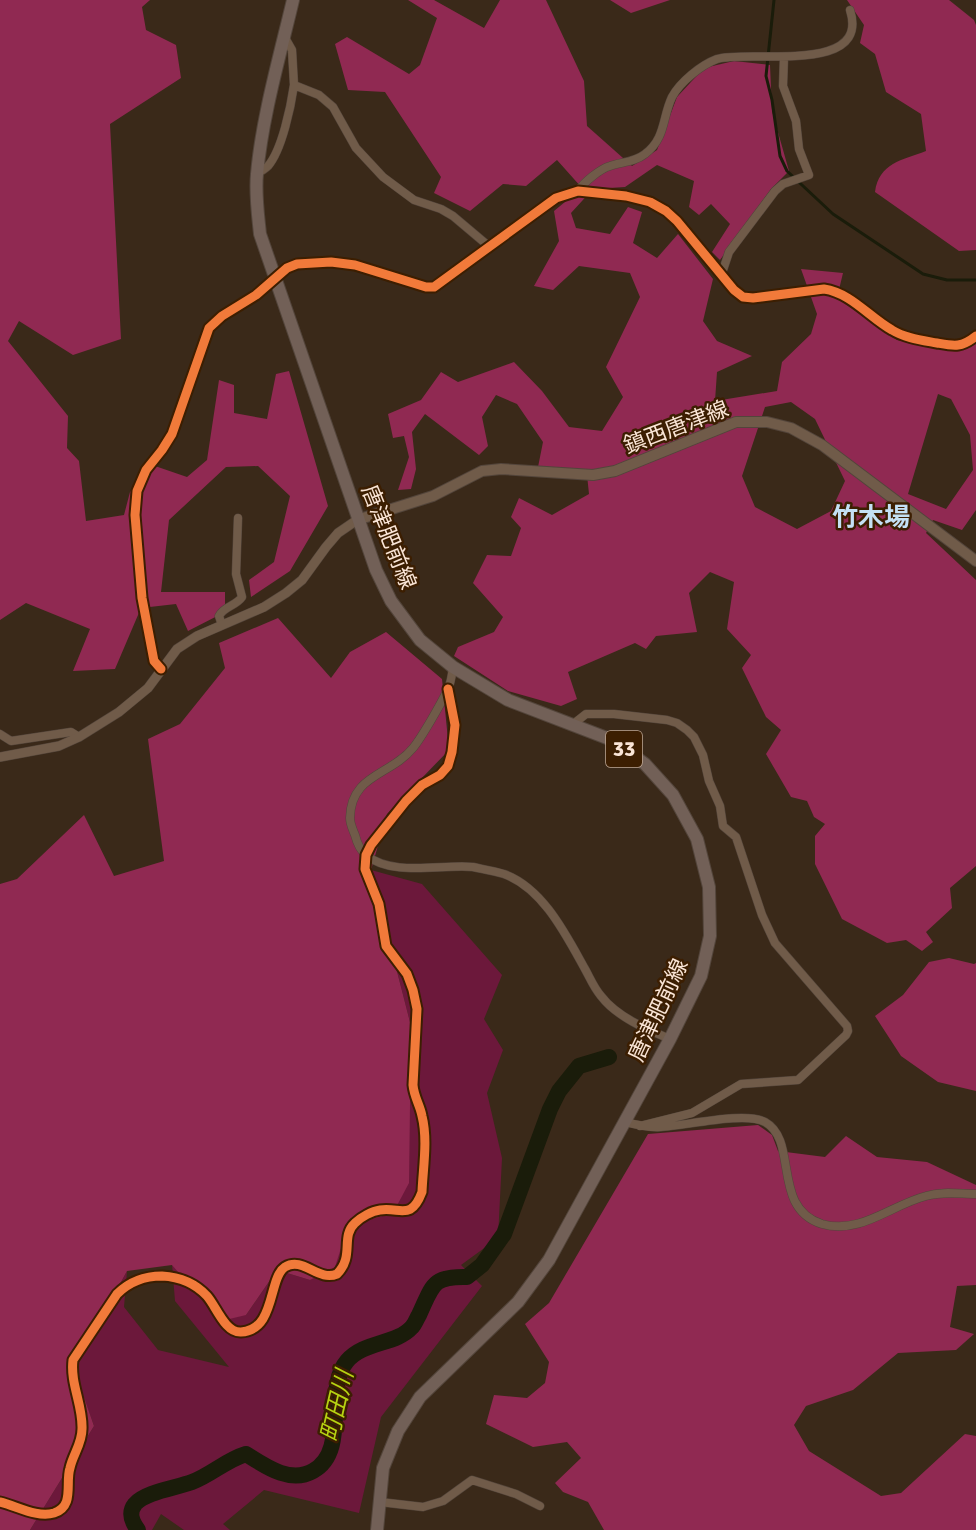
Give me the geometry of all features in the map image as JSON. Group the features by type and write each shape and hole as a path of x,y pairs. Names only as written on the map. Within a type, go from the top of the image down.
{"main road":[{"name":"唐津肥前線","path":"293,0 256,174 256,206 260,234 376,570 391,601 420,640 453,667 508,700 612,740 645,764 673,795 697,840 709,887 710,936 701,976 670,1039 553,1254 518,1302 420,1397 398,1431 383,1468 377,1530"},
{"name":"鎮西唐津線","path":"357,520 433,496 482,471 501,469 592,475 604,473 615,471 736,422 767,422 791,428 822,445 976,561"}],"street":[{"path":"578,191 581,186 608,166 632,161 653,147 660,137 671,99 677,89 706,64 728,56 806,56 834,50 846,40 852,30 854,20 850,10"},
{"path":"256,174 269,165 281,139 291,107 294,85 292,50 284,36"},
{"path":"721,276 729,252 775,191 783,184 809,175 799,149 796,121 783,86 780,57"},
{"path":"294,85 319,95 333,107 356,148 383,177 414,200 441,209 453,216 490,245"},
{"path":"161,669 154,661 142,598 135,515 137,491 146,470 172,434 209,328 222,316 256,295 287,268 297,264 331,262 356,265 426,287 434,287 556,198 578,191 641,199 666,211 677,221 721,276 743,297 753,298 824,289 835,290 890,329 904,336 955,347 967,343 976,336"},
{"path":"222,625 219,616 222,611 238,603 242,597 236,574 238,518"},
{"path":"0,757 58,746 79,737 135,700 148,688 177,649 197,636 264,607 286,593 302,580 338,533 357,520"},
{"path":"453,667 448,689 414,747 401,760 368,780 357,790 351,804 350,821 358,845 366,855 399,867 472,867 504,874 524,885 542,902 569,940 600,996 627,1018 670,1039"},
{"path":"0,1502 47,1514 60,1509 66,1502 69,1492 69,1469 81,1442 82,1427 72,1372 73,1360 117,1294 126,1285 155,1276 183,1280 208,1296 230,1327 236,1332 244,1332 254,1328 263,1317 271,1304 276,1281 285,1267 303,1266 323,1276 337,1274 346,1262 347,1236 355,1223 367,1214 382,1210 398,1212 408,1210 419,1200 422,1192 424,1136 422,1116 414,1096 413,1085 417,1009 407,974 386,946 379,904 367,879 365,868 366,855 371,845 406,801 422,785 440,775 448,766 455,725 448,689"},
{"path":"572,725 586,714 614,714 677,723 694,736 703,755 709,781 720,806 723,826 736,837 762,915 775,943 847,1026 848,1031 798,1080 741,1084 692,1113 640,1126"},
{"path":"0,734 11,741 71,732 79,737"},
{"path":"625,1122 659,1128 717,1120 764,1121 778,1136 791,1191 798,1208 806,1216 823,1224 848,1227 926,1196 947,1193 976,1194"},
{"path":"380,1502 423,1507 443,1501 472,1480 516,1494 540,1506"}],"shaded area":[{"path":"0,0 150,0 142,7 146,30 176,45 181,78 110,124 121,339 73,355 19,321 8,341 68,416 67,448 79,461 86,521 124,515 130,492 155,466 187,477 207,460 219,380 234,385 234,413 267,419 276,374 289,371 328,506 290,571 251,597 249,580 274,562 290,496 258,466 226,467 169,520 161,592 225,592 225,612 188,631 176,604 141,608 115,669 73,671 90,629 26,603 0,620"},
{"path":"408,0 434,0 484,28 500,0 546,0 584,81 587,126 632,166 657,150 677,97 704,68 734,61 770,65 772,111 789,171 771,189 720,260 712,252 730,224 711,204 699,215 689,207 694,181 657,165 625,187 593,189 571,213 576,228 610,234 628,207 642,212 633,243 657,258 678,234 713,279 703,321 717,341 752,356 717,372 715,401 777,391 782,362 811,334 817,314 801,269 843,273 837,298 897,340 958,351 976,343 976,510 962,530 933,520 926,533 976,580 976,866 950,888 952,908 926,932 933,942 922,951 906,940 887,943 842,919 815,864 815,836 825,824 814,817 807,801 791,797 766,754 781,730 766,717 742,668 751,655 727,629 734,582 710,572 689,593 697,632 656,636 646,649 635,643 568,672 577,699 561,706 508,691 454,656 458,647 494,632 503,617 473,583 487,555 511,556 521,528 511,517 519,498 552,515 589,494 587,475 538,467 543,442 517,404 496,395 482,417 488,446 479,455 425,414 412,432 416,469 411,489 398,490 409,457 404,436 393,438 388,414 421,400 441,372 458,382 514,362 542,391 569,427 602,431 623,397 606,367 640,297 630,273 579,266 553,290 534,286 559,241 554,211 582,188 557,160 526,186 503,184 470,211 434,193 441,177 385,92 348,90 335,44 347,37 409,74 420,65 437,18","holes":["938,394 951,399 970,435 973,470 946,509 908,494","791,402 815,419 845,481 831,511 797,529 755,507 742,476 765,407"]},
{"path":"610,0 670,0 631,13"},
{"path":"847,0 949,0 974,20 976,25 976,250 959,251 875,192 881,175 893,164 926,151 921,114 886,92 875,54 860,43 864,25"},
{"path":"278,618 331,678 350,652 386,632 442,679 449,750 387,814 371,870 411,1026 409,1183 393,1213 348,1226 335,1267 310,1280 277,1270 246,1315 221,1321 172,1265 127,1271 74,1368 94,1426 30,1530 0,1530 0,884 17,879 84,815 114,876 164,861 148,739 180,724 225,668 219,643"},
{"path":"371,870 422,884 502,975 484,1019 503,1050 487,1093 502,1158 498,1238 461,1265 482,1286 381,1417 359,1513 264,1490 223,1524 230,1530 184,1530 161,1514 152,1530 30,1530 94,1426 74,1369 127,1271 124,1307 158,1350 229,1367 175,1301 172,1264 246,1315 277,1270 310,1280 411,1026"},
{"path":"949,958 976,963 976,1091 938,1082 901,1056 875,1016 903,995 929,962"},
{"path":"758,1125 772,1135 778,1151 825,1157 846,1136 877,1157 927,1162 976,1185 976,1285 957,1286 950,1327 974,1334 956,1350 898,1353 853,1390 806,1406 794,1425 809,1451 881,1496 901,1493 965,1434 976,1436 976,1530 604,1530 588,1502 563,1492 555,1483 581,1458 567,1442 533,1447 486,1424 494,1395 527,1398 545,1383 549,1362 525,1324 549,1303 648,1134"}],"waterway":[{"path":"774,0 766,76 780,156 787,171 833,214 923,274 947,280 976,280"},
{"name":"町田川","path":"138,1530 131,1514 133,1507 140,1500 153,1493 199,1479 246,1454 278,1472 296,1476 313,1471 324,1462 331,1449 334,1435 340,1373 347,1361 362,1350 397,1337 412,1327 435,1284 447,1278 467,1277 482,1265 504,1234 550,1109 559,1091 579,1066 609,1057"}],"cycle path":[{"path":"161,669 154,661 142,598 135,515 137,491 146,470 172,434 209,328 222,316 256,295 287,268 297,264 331,262 355,265 426,287 434,287 556,198 578,191 626,196 650,202 666,211 677,221 734,290 743,297 753,298 824,289 843,295 884,325 908,337 953,345 966,343 976,336"},
{"path":"0,1502 41,1514 54,1513 65,1505 70,1468 81,1439 82,1429 81,1411 73,1378 73,1360 117,1294 127,1286 138,1280 156,1276 181,1279 192,1284 207,1296 230,1328 241,1332 252,1329 260,1323 266,1313 276,1282 285,1267 292,1264 304,1266 323,1275 337,1274 347,1254 348,1234 357,1221 377,1211 409,1210 418,1201 422,1192 425,1144 424,1125 413,1085 417,1009 407,974 386,946 379,904 365,869 366,855 371,845 406,801 422,785 440,775 448,766 455,725 448,689"}],"district":[{"name":"竹木場","path":"871,518"}]}
